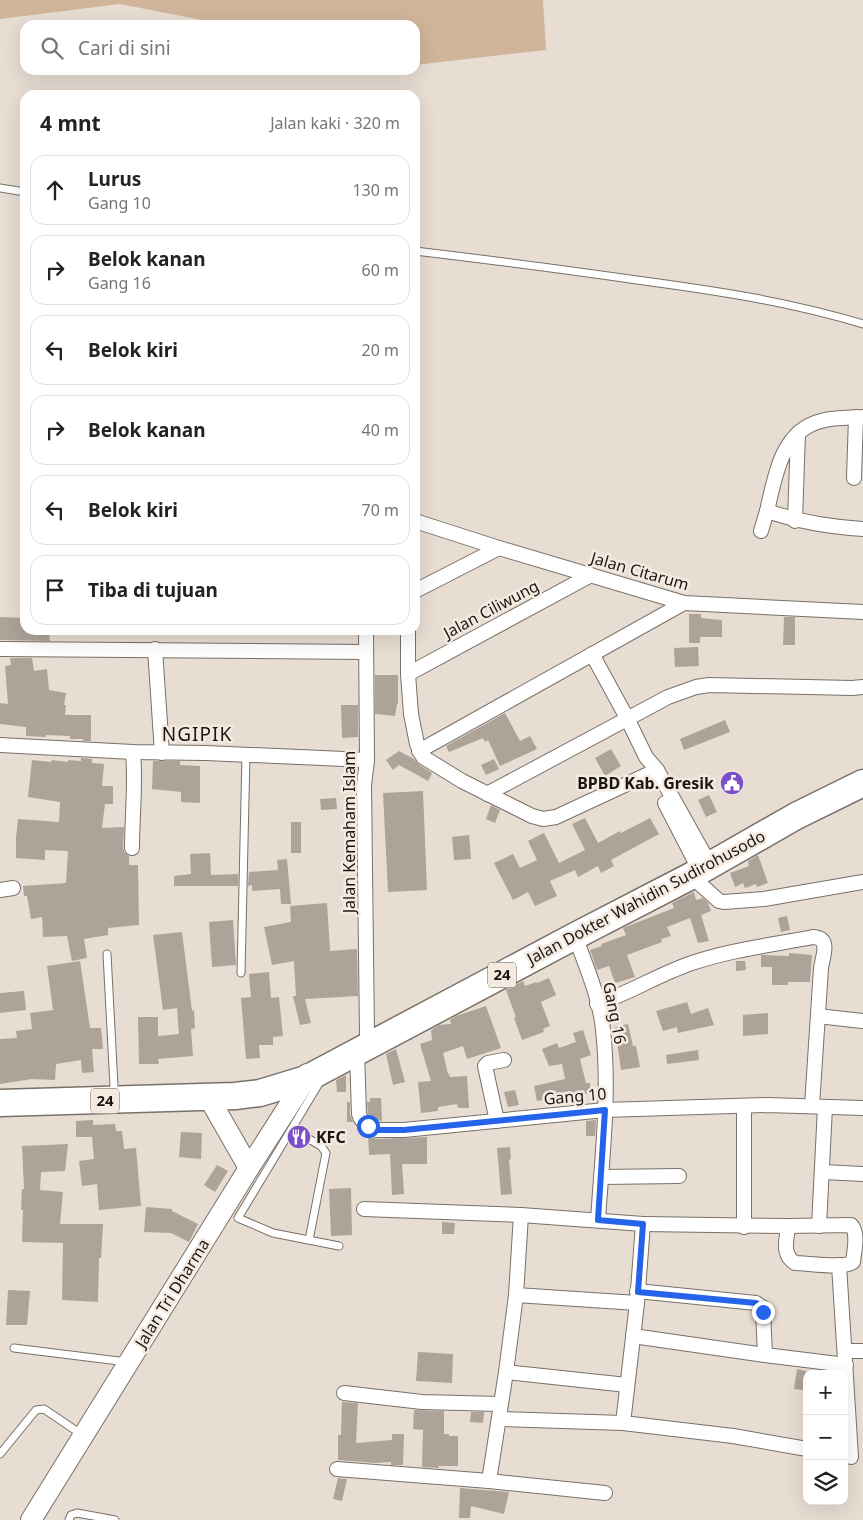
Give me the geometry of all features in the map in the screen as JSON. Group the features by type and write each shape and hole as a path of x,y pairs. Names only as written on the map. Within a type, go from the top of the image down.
{"highway":[{"name":"Jalan Dokter Wahidin Sudirohusodo","path":"362,1043 575,936 699,865 816,792 863,770"},
{"name":"Jalan Dokter Wahidin Sudirohusodo","path":"0,1103 207,1092 287,1072 314,1070 444,995 863,783"},
{"name":"Jalan Dokter Wahidin Sudirohusodo","path":"0,1088 114,1086 207,1092"}],"main road":[{"name":"Jalan Tri Dharma","path":"31,1520 130,1362 256,1172 314,1070"},
{"path":"207,1092 256,1172"}],"street":[{"path":"761,531 779,460 783,452 804,428 820,421 859,417 854,478"},
{"path":"794,521 798,434"},
{"path":"767,511 794,521 841,528 863,529"},
{"name":"Jalan Citarum","path":"420,523 684,603 863,612"},
{"path":"420,588 499,548"},
{"name":"Jalan Ciliwung","path":"408,674 591,575"},
{"path":"419,751 684,603"},
{"name":"Jalan Kemaham Islam","path":"362,1043 364,786 367,760 366,635"},
{"path":"408,635 411,714 419,751 428,762 487,794 532,816 543,819 556,817 652,769"},
{"path":"0,649 366,652"},
{"path":"155,649 162,753"},
{"path":"592,654 627,718 699,865 719,901 764,898 863,882"},
{"path":"487,794 668,697 696,687 863,687"},
{"path":"0,745 133,752 367,760"},
{"path":"132,848 135,779 133,752"},
{"name":"Gang 16","path":"575,936 589,973 603,1028 606,1080 598,1220"},
{"path":"597,1004 630,992 700,960 813,937 823,939 818,1016 819,1107 823,1172 819,1226"},
{"path":"818,1016 862,1021"},
{"name":"Gang 10","path":"362,1043 359,1114 368,1126 377,1130 404,1130 605,1110 744,1106 863,1108"},
{"path":"498,1121 486,1066 488,1063 504,1060"},
{"path":"744,1106 744,1227"},
{"path":"823,1172 863,1174"},
{"path":"601,1177 680,1176"},
{"path":"364,1210 521,1215 643,1224 744,1227 788,1226 819,1226 848,1225 854,1228 855,1235 853,1262 848,1265 839,1265 795,1263 791,1261 786,1251 788,1226"},
{"path":"489,1480 516,1295 521,1215"},
{"path":"623,1423 643,1224"},
{"path":"839,1265 853,1457"},
{"path":"516,1295 637,1297 756,1303 762,1307 763,1312 765,1355"},
{"path":"633,1336 765,1355 845,1358 863,1352"},
{"path":"506,1372 627,1384"},
{"path":"344,1393 422,1402 500,1404"},
{"path":"499,1419 623,1423 733,1436 803,1448"},
{"path":"337,1469 489,1480 606,1493"}],"lane":[{"path":"0,188 20,191"},
{"path":"420,252 558,268 710,290 812,310 863,324"},
{"path":"241,973 246,755"},
{"path":"107,954 114,1086"},
{"path":"314,1070 317,1089 292,1129 256,1172 238,1218 273,1233 339,1246"},
{"path":"292,1129 321,1146 326,1153 309,1240"},
{"path":"14,1348 130,1362"},
{"path":"0,1454 36,1410 39,1409 44,1410 84,1436"},
{"path":"69,1520 72,1515 77,1513 115,1520"}],"shaded area":[{"path":"0,0 543,0 546,50 420,64 420,20 202,20 120,4 0,19"}],"building":[{"path":"689,614 701,614 701,618 722,620 722,637 700,637 700,643 689,643"},
{"path":"0,617 20,618 20,635 49,635 50,641 0,640"},
{"path":"784,617 795,617 795,645 783,645"},
{"path":"698,647 699,666 675,667 674,648"},
{"path":"10,658 32,658 34,671 47,669 49,690 66,693 65,715 91,715 91,741 70,739 70,736 26,736 26,727 0,724 0,703 8,704 5,666 11,665"},
{"path":"375,675 398,675 398,704 395,716 375,714"},
{"path":"341,705 358,705 358,737 342,738"},
{"path":"505,713 520,741 530,736 537,749 500,766 488,740 485,742 483,738 449,752 446,746"},
{"path":"725,720 730,732 684,750 680,739"},
{"path":"611,749 621,766 605,776 595,758"},
{"path":"399,751 414,759 432,773 428,781 399,765 393,770 386,760"},
{"path":"81,758 92,759 92,763 104,764 102,786 113,786 113,804 105,804 102,828 124,827 123,848 129,856 129,865 138,865 139,925 108,928 108,935 84,939 87,958 72,961 67,936 43,937 42,917 31,919 27,896 24,896 23,886 66,883 68,851 45,850 45,860 16,858 16,838 18,819 59,822 60,802 28,797 32,760 68,762 68,760 81,761"},
{"path":"494,759 499,769 486,775 481,765"},
{"path":"153,761 180,761 180,765 200,766 200,803 181,802 181,792 152,789"},
{"path":"423,791 427,890 388,892 383,793"},
{"path":"709,795 717,812 706,817 698,800"},
{"path":"336,798 337,809 321,810 320,799"},
{"path":"491,805 500,810 495,823 486,819"},
{"path":"585,818 598,843 650,818 659,834 611,860 614,866 601,873 598,866 578,877 575,870 550,881 557,896 535,906 528,892 513,900 494,863 513,854 520,868 537,860 528,841 544,833 559,863 585,850 572,824"},
{"path":"291,822 301,822 301,853 291,853"},
{"path":"469,835 471,859 454,860 452,837"},
{"path":"210,853 211,875 238,874 238,886 174,886 174,876 191,874 190,854"},
{"path":"758,855 768,883 757,887 756,884 745,888 743,883 735,887 730,873 749,866 748,861"},
{"path":"287,859 291,904 281,904 280,889 252,891 252,885 248,886 249,872 278,870 277,860"},
{"path":"694,892 696,900 703,898 708,903 711,911 701,915 709,941 698,943 690,918 667,927 671,936 661,939 662,942 627,955 635,977 615,983 609,966 597,970 590,950 626,935 623,928 674,908 672,903"},
{"path":"327,903 330,951 357,949 358,996 305,999 311,1023 300,1025 293,996 296,996 294,961 272,965 264,927 291,922 290,906"},
{"path":"787,916 790,930 781,932 778,918"},
{"path":"233,920 236,965 212,967 209,922"},
{"path":"182,932 192,1011 194,1010 195,1028 191,1029 193,1056 158,1059 159,1064 139,1064 138,1017 158,1017 158,1036 179,1034 177,1008 163,1010 153,935"},
{"path":"789,953 812,955 810,982 788,982 788,985 772,985 772,967 761,967 761,955 789,956"},
{"path":"80,961 90,1028 101,1028 103,1049 92,1049 94,1072 82,1073 81,1060 56,1064 55,1080 32,1079 0,1084 0,1039 17,1038 16,1031 32,1029 30,1013 53,1010 47,966"},
{"path":"736,961 745,961 746,970 736,971"},
{"path":"269,972 271,998 279,997 283,1036 273,1037 273,1045 259,1045 260,1058 246,1059 241,998 251,997 249,974"},
{"path":"549,978 556,995 541,1002 550,1026 543,1029 544,1032 522,1040 506,990 523,981 525,986"},
{"path":"24,991 26,1010 0,1013 0,993"},
{"path":"687,1002 691,1014 708,1008 714,1025 678,1033 677,1027 663,1031 656,1011"},
{"path":"486,1006 501,1048 467,1059 463,1046 443,1053 450,1077 467,1076 469,1108 458,1108 457,1104 438,1107 438,1111 421,1113 418,1082 431,1081 420,1044 432,1040 431,1030 439,1025 451,1024 450,1020 456,1016"},
{"path":"768,1013 768,1034 743,1036 743,1015"},
{"path":"628,1024 633,1046 636,1046 640,1067 621,1070 615,1027"},
{"path":"583,1030 591,1055 580,1059 586,1083 590,1083 590,1093 545,1103 545,1100 537,1101 534,1086 565,1079 562,1064 549,1066 542,1049 557,1043 559,1048 576,1042 573,1033"},
{"path":"396,1049 405,1082 393,1085 386,1054"},
{"path":"698,1050 699,1060 667,1064 666,1055"},
{"path":"346,1075 346,1092 337,1092 336,1080"},
{"path":"515,1090 519,1105 508,1107 504,1092"},
{"path":"370,1098 381,1098 382,1121 373,1119 368,1114 367,1102 370,1102"},
{"path":"347,1102 350,1102 350,1115 353,1122 347,1122"},
{"path":"93,1120 93,1125 115,1124 116,1131 122,1131 124,1149 136,1148 141,1206 99,1210 97,1184 82,1186 79,1161 94,1159 92,1137 76,1137 76,1121"},
{"path":"596,1120 595,1136 586,1136 586,1121"},
{"path":"181,1132 202,1133 201,1159 179,1157"},
{"path":"368,1136 377,1139 427,1137 427,1164 402,1164 404,1194 392,1195 390,1154 369,1155"},
{"path":"68,1144 65,1171 41,1172 40,1190 63,1192 60,1224 103,1224 101,1258 99,1258 98,1302 62,1300 63,1243 22,1242 23,1210 21,1210 22,1189 24,1189 22,1146"},
{"path":"510,1147 511,1159 509,1160 512,1194 501,1195 497,1148"},
{"path":"217,1165 228,1171 215,1192 204,1185"},
{"path":"351,1188 352,1235 331,1236 329,1189"},
{"path":"146,1207 172,1209 172,1211 198,1224 189,1242 171,1233 144,1232"},
{"path":"442,1222 455,1223 454,1234 442,1234"},
{"path":"8,1290 30,1291 27,1325 6,1325"},
{"path":"418,1352 453,1354 452,1383 416,1381"},
{"path":"797,1369 803,1370 803,1390 794,1389"},
{"path":"342,1402 358,1403 356,1443 392,1440 392,1434 404,1434 403,1465 391,1465 391,1462 375,1463 338,1460 338,1435 341,1435"},
{"path":"414,1410 444,1411 444,1434 458,1436 458,1466 422,1467 423,1430 413,1429"},
{"path":"471,1412 484,1412 483,1423 470,1422"},
{"path":"338,1478 347,1479 342,1501 333,1499"},
{"path":"460,1488 509,1492 504,1514 471,1506 470,1518 459,1518"}],"place":[{"name":"BPBD Kab. Gresik","path":"732,783"},
{"name":"KFC","path":"299,1137"}],"district":[{"name":"NGIPIK","path":"197,734"}],"route":[{"path":"368,1126 377,1130 404,1130 605,1110 598,1220 643,1224 638,1292 756,1303 762,1307 763,1312"}]}
